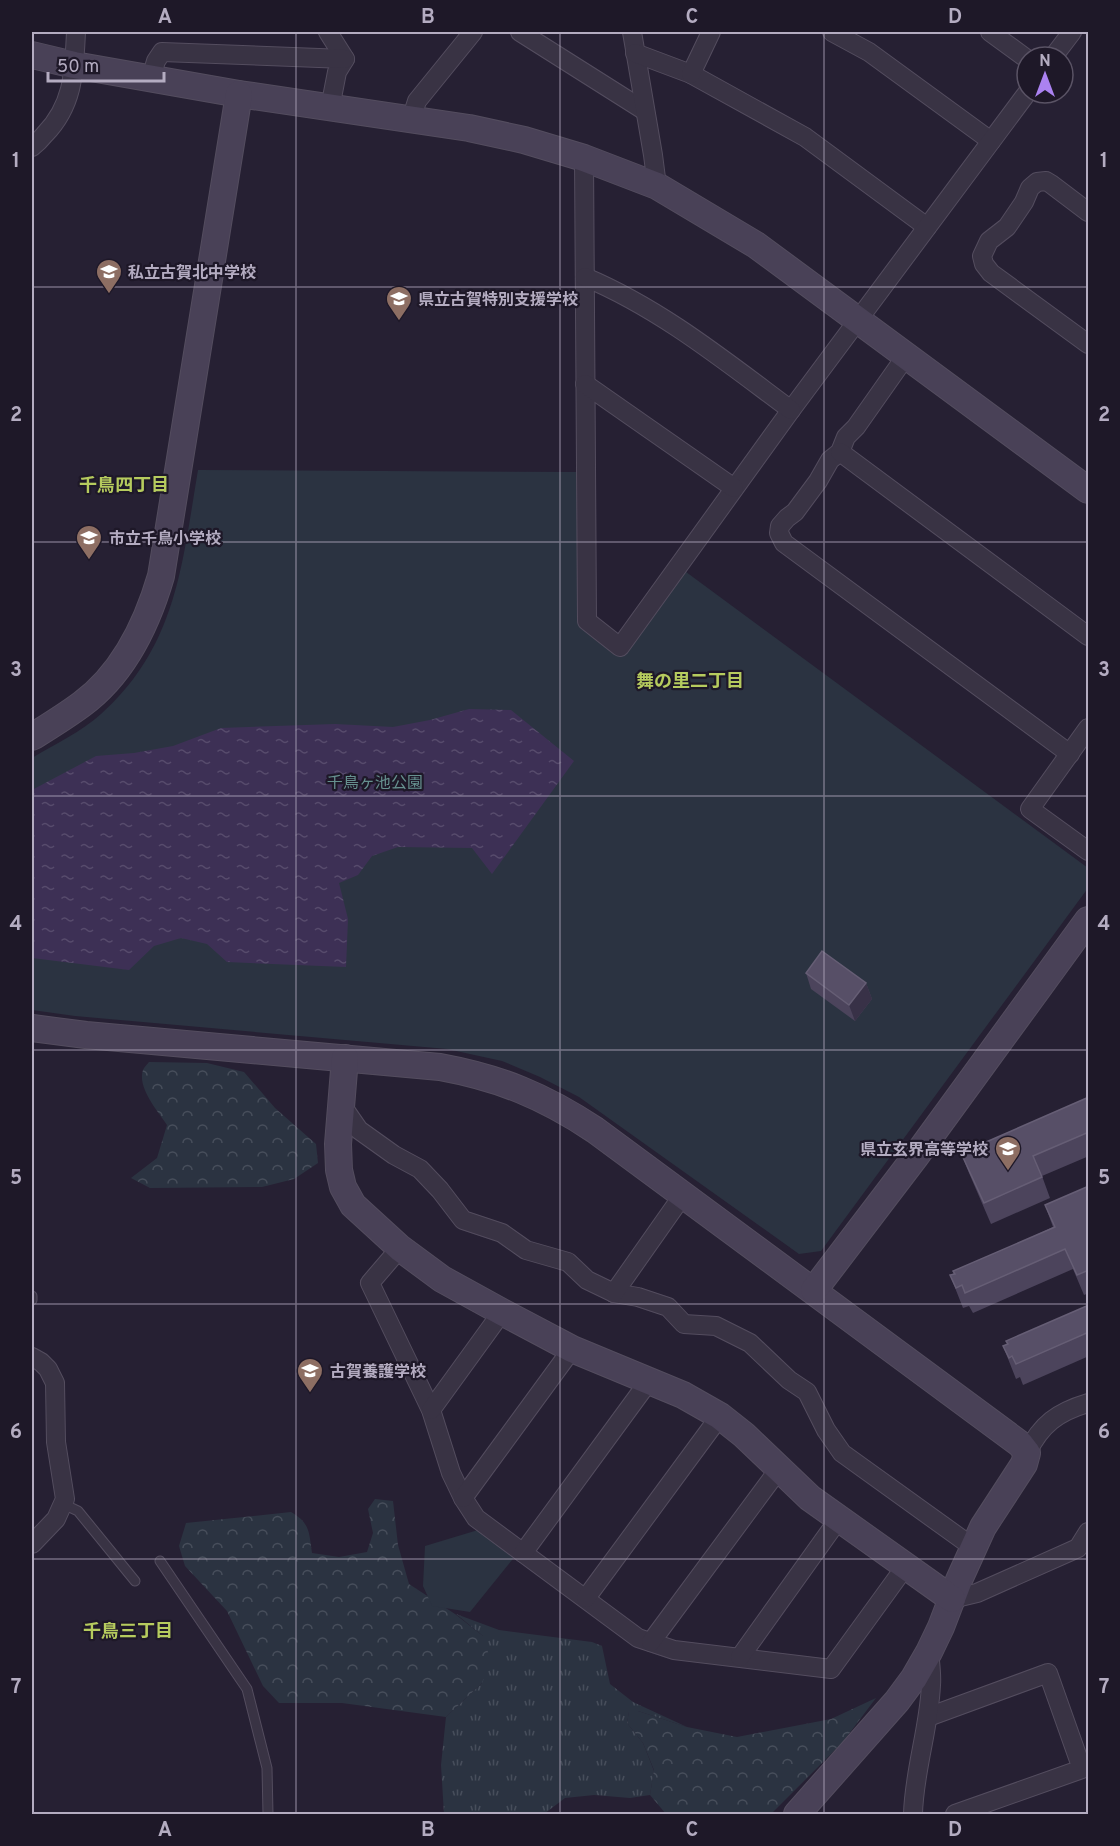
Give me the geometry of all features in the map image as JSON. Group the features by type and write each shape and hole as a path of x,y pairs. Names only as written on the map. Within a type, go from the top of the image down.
{"street":[{"path":"32,147 55,124 70,96 76,32"},
{"path":"328,32 345,59"},
{"path":"411,120 417,101 473,32"},
{"path":"520,32 645,111"},
{"path":"632,32 657,186"},
{"path":"692,74 711,32"},
{"path":"832,32 869,52 991,141"},
{"path":"990,32 1015,50"},
{"path":"1062,45 1072,32"},
{"path":"151,78 156,61 162,52 345,59"},
{"path":"635,53 692,74 805,137 927,227"},
{"path":"32,55 74,65 239,94 469,128 524,140 584,158 657,186 756,244 1089,490"},
{"path":"330,108 337,72 345,59"},
{"path":"32,737 83,703 109,678 138,636 154,598 161,576 239,94"},
{"path":"584,158 587,621 620,647 791,410 1018,105"},
{"path":"1089,212 1052,184 1037,182 1029,188 1024,202 1007,227 989,241 982,256 984,264 991,273 1089,344"},
{"path":"585,277 642,304 686,331 791,410"},
{"path":"906,356 856,427 846,437 840,452 830,460 795,512 780,526 779,532 784,543 1070,754"},
{"path":"585,384 734,488"},
{"path":"840,452 1089,636"},
{"path":"1089,728 1030,809 1089,851"},
{"path":"814,1290 916,1156 1089,920"},
{"path":"32,1028 440,1067 477,1074 519,1088 564,1109 579,1119 814,1290 1020,1444 1026,1453"},
{"path":"345,1058 338,1144 339,1170 343,1187 353,1205 400,1248 442,1279 572,1349 683,1395 720,1416 744,1435 810,1498 952,1599 977,1593 1078,1548 1089,1532"},
{"path":"341,1104 359,1130 394,1155 420,1169 463,1220 502,1233 526,1250 568,1262 587,1280 614,1293 638,1297 668,1307 684,1324 716,1326 750,1343 789,1380 807,1392 826,1430 842,1453 974,1548"},
{"path":"614,1293 683,1195"},
{"path":"400,1248 370,1283 430,1410 451,1473 463,1498 476,1518 638,1638 674,1650 831,1669 905,1567"},
{"path":"430,1410 502,1312"},
{"path":"463,1498 572,1349"},
{"path":"32,1357 48,1369 55,1383 56,1442 65,1498 56,1519 32,1544"},
{"path":"524,1553 649,1381"},
{"path":"797,1815 897,1701 929,1652 983,1527 1024,1464 1026,1453 1035,1436 1052,1419 1070,1408 1089,1403"},
{"path":"586,1598 720,1416"},
{"path":"651,1642 779,1469"},
{"path":"741,1657 838,1520"},
{"path":"912,1815 913,1793 928,1717 932,1683 929,1652"},
{"path":"928,1717 1048,1673 1085,1772 955,1815"}],"lane":[{"path":"63,1504 78,1511 135,1581"},
{"path":"160,1561 247,1689 267,1768 268,1815"}],"green space":[{"name":"千鳥ヶ池公園","path":"198,470 578,472 581,625 620,657 682,569 1088,868 1088,888 821,1251 799,1254 579,1097 502,1061 447,1049 75,1016 32,1010 32,758 101,714 126,688 146,660 161,632 172,602 187,538"},
{"path":"149,1062 207,1063 244,1072 275,1108 316,1144 318,1163 294,1179 262,1187 150,1188 131,1178 157,1158 167,1125 149,1099 143,1084 143,1070"},
{"path":"375,1499 393,1501 398,1545 409,1584 455,1614 483,1636 491,1662 482,1683 446,1717 342,1703 279,1703 263,1686 227,1611 185,1566 179,1546 186,1523 291,1512 302,1520 308,1529 312,1553 339,1557 367,1552 373,1533 368,1509"},
{"path":"478,1530 516,1555 470,1612 432,1606 423,1586 425,1546"},
{"path":"456,1614 499,1630 592,1642 602,1646 610,1684 633,1702 687,1727 638,1711 629,1712 627,1723 643,1743 654,1771 650,1795 630,1798 594,1795 565,1798 544,1814 444,1814 441,1765 446,1717 482,1683 483,1636"},
{"path":"876,1698 842,1743 771,1814 666,1814 650,1795 654,1770 643,1743 627,1723 629,1711 638,1711 687,1727 737,1737 831,1719"}],"water":[{"path":"469,709 511,710 574,761 492,874 472,848 398,847 372,856 358,875 339,883 348,919 346,967 227,962 207,944 181,938 154,946 129,970 32,958 32,790 96,756 134,753 173,746 221,728 335,724 393,727"}],"building":[{"path":"822,951 866,983 849,1005 806,973"},
{"path":"1089,1097 1089,1132 1033,1156 1042,1177 984,1203 961,1153"},
{"path":"1089,1186 1089,1270 1077,1275 1065,1249 965,1293 962,1285 956,1288 950,1275 955,1274 953,1271 1055,1227 1045,1205"},
{"path":"1089,1305 1089,1332 1016,1364 1012,1356 1009,1358 1003,1346 1008,1344 1006,1341"}],"place":[{"name":"私立古賀北中学校","path":"109,295"},
{"name":"県立古賀特別支援学校","path":"399,322"},
{"name":"市立千鳥小学校","path":"89,561"},
{"name":"県立玄界高等学校","path":"1008,1172"},
{"name":"古賀養護学校","path":"310,1394"}],"district":[{"name":"千鳥四丁目","path":"124,485"},
{"name":"舞の里二丁目","path":"690,681"},
{"name":"千鳥三丁目","path":"128,1631"}]}
